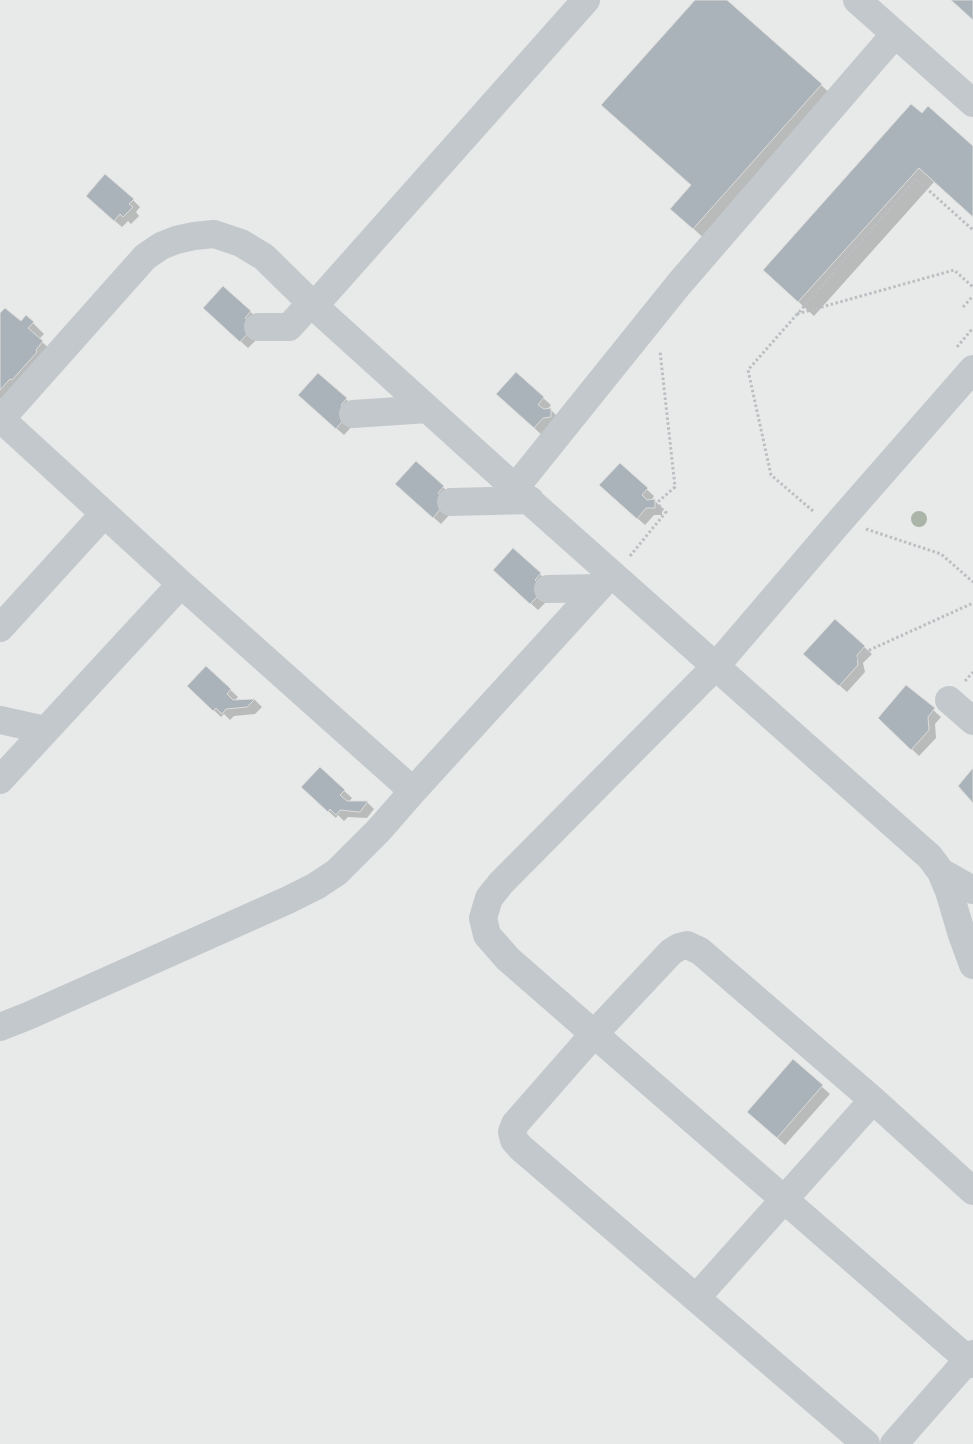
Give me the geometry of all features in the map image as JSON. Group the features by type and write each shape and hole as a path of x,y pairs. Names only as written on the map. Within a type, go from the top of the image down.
{"lane":[{"path":"258,327 289,327 312,304 586,0"},
{"path":"857,0 973,103"},
{"path":"451,502 522,494 656,313 737,216 895,34"},
{"path":"413,791 0,419 145,257 161,246 176,240 214,234 241,243 264,257 312,304 522,494 608,579 715,667 930,857 942,872 973,965"},
{"path":"894,1444 971,1360 593,1035 508,959 487,935 483,918 489,898 501,883 715,667 973,369"},
{"path":"354,414 428,409"},
{"path":"0,628 104,514"},
{"path":"548,589 608,579"},
{"path":"0,1027 316,886 337,872 379,830 608,579"},
{"path":"0,780 181,584"},
{"path":"949,700 973,721"},
{"path":"0,720 45,730"},
{"path":"942,872 973,890"},
{"path":"866,1444 521,1148 514,1140 512,1132 515,1124 593,1035 671,952 687,944 700,950 973,1190"},
{"path":"696,1298 872,1100"}],"path":[{"path":"748,370 916,179 973,230"},
{"path":"797,314 954,270 973,288"},
{"path":"963,307 973,296"},
{"path":"608,579 666,512 660,508 659,501 675,487 656,313"},
{"path":"857,659 863,653 973,603"}],"shaded area":[{"path":"0,0 973,0 973,1444 0,1444"}],"building":[{"path":"695,0 727,0 822,84 693,229 670,209 691,185 601,105"},
{"path":"951,0 973,0 973,20"},
{"path":"911,104 922,113 928,106 973,146 973,217 919,168 798,302 763,270"},
{"path":"105,174 134,199 129,204 133,207 123,217 120,214 114,221 86,196"},
{"path":"223,286 251,311 245,318 250,323 250,331 240,342 203,308"},
{"path":"5,308 21,321 26,315 34,322 28,328 43,341 36,350 37,352 12,380 10,379 0,390 0,313"},
{"path":"516,372 544,397 538,405 544,409 551,408 551,417 543,418 534,428 496,394"},
{"path":"318,373 347,398 341,405 346,409 345,418 336,429 298,395"},
{"path":"416,461 444,486 438,493 443,498 442,507 433,518 395,484"},
{"path":"620,463 648,488 642,495 647,500 655,499 655,508 646,508 637,519 599,485"},
{"path":"513,548 541,573 535,580 540,585 540,594 530,604 493,570"},
{"path":"835,619 865,646 857,655 858,665 839,686 803,654"},
{"path":"206,666 231,689 227,694 233,700 255,699 247,707 226,709 222,714 216,708 213,711 187,686"},
{"path":"906,685 935,708 928,717 929,730 911,750 878,718"},
{"path":"320,767 345,790 340,795 347,801 368,801 360,812 340,810 336,815 330,809 328,812 301,787"},
{"path":"973,768 973,803 958,786"},
{"path":"793,1059 823,1085 777,1138 747,1112"}]}
